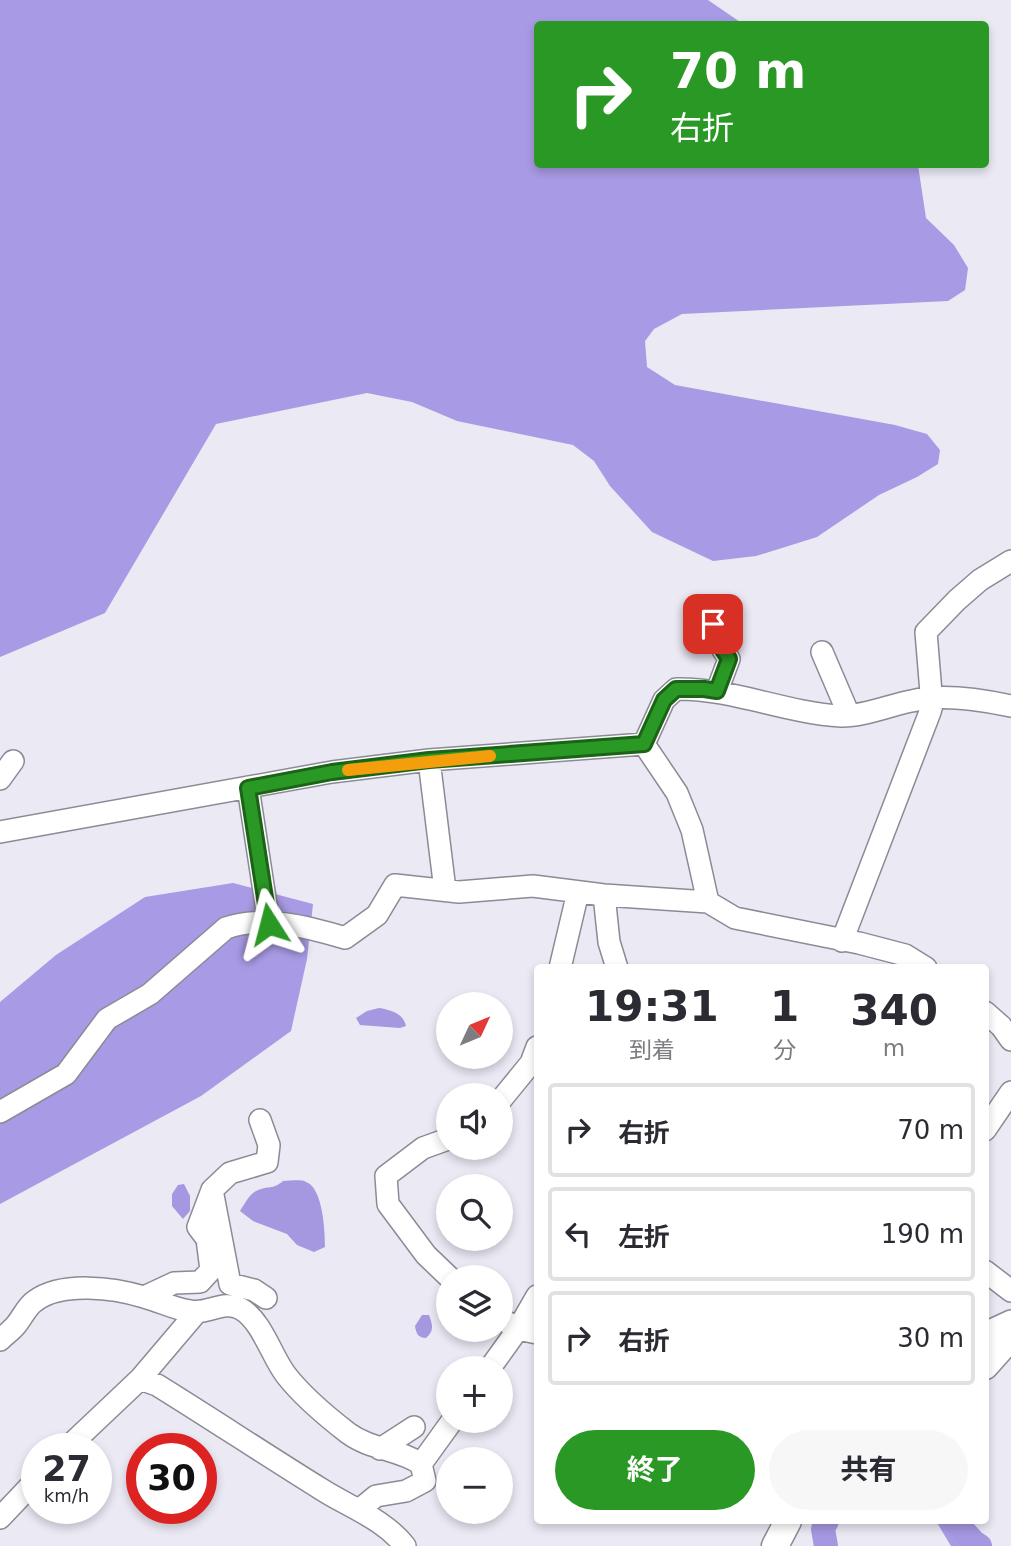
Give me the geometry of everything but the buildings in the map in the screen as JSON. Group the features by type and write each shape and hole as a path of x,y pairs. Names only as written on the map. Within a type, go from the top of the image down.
{"main road":[{"path":"989,1362 1011,1337"},
{"path":"775,1546 786,1524"}],"street":[{"path":"842,941 932,705 926,632 1007,554"},
{"path":"713,624 718,642 729,659 717,691"},
{"path":"822,652 849,715"},
{"path":"644,744 664,700 676,689 717,691 789,708 843,716 930,698 1011,706"},
{"path":"0,832 332,772 429,760 644,744"},
{"path":"644,744 677,793 692,830 708,902"},
{"path":"429,760 445,890"},
{"path":"0,779 13,761"},
{"path":"248,788 269,924"},
{"path":"0,1112 66,1074 107,1019 150,994 226,928 241,923 304,926 345,938 377,915 395,885 459,892 533,886 604,895 708,902 735,918 859,943 905,955 920,964"},
{"path":"561,964 578,892"},
{"path":"604,895 609,942 617,964"},
{"path":"989,1016 1001,1026 1011,1040"},
{"path":"513,1085 531,1063 534,1055"},
{"path":"989,1124 1011,1092"},
{"path":"144,1297 174,1283 200,1282 211,1270 207,1239 187,1227 212,1190 230,1173 267,1162 269,1144 260,1120"},
{"path":"436,1143 423,1148 386,1176 388,1204 436,1265"},
{"path":"212,1190 230,1284"},
{"path":"989,1274 1011,1291"},
{"path":"83,1433 140,1379 188,1311 230,1284 254,1290 266,1298"},
{"path":"0,1340 33,1302 49,1293 73,1288 144,1297 188,1311 225,1304 244,1310 262,1333 285,1374 308,1399 351,1435 380,1449 408,1455 421,1464 425,1481 406,1491 376,1496 359,1510"},
{"path":"498,1356 534,1301"},
{"path":"989,1331 1011,1321"},
{"path":"140,1379 157,1385 324,1491 359,1510 396,1535 405,1546"},
{"path":"380,1449 414,1427"},
{"path":"421,1464 443,1433"},
{"path":"0,1518 21,1496"}],"shaded area":[{"path":"0,0 708,0 739,21 534,21 534,168 918,168 926,218 954,245 968,268 965,290 948,301 682,314 654,329 645,341 647,367 675,385 895,425 927,434 940,450 938,464 879,495 817,537 756,556 713,561 652,532 610,486 594,461 573,445 457,421 412,402 367,393 216,424 105,613 0,657"},
{"path":"233,883 313,904 307,959 291,1031 201,1096 0,1204 0,1002 56,955 145,897"},
{"path":"379,1008 399,1015 406,1026 400,1028 360,1025 356,1018"},
{"path":"283,1181 304,1181 316,1192 322,1211 325,1247 314,1252 297,1245 287,1234 253,1221 240,1211 254,1192"},
{"path":"184,1184 190,1196 190,1211 183,1219 172,1206 172,1194 178,1185"},
{"path":"422,1315 429,1315 432,1325 432,1331 426,1338 419,1336 415,1329"},
{"path":"938,1524 951,1524 971,1546 951,1546"}],"waterway":[{"path":"826,1524 823,1529 826,1546"},
{"path":"958,1524 980,1546"}],"slow traffic":[{"path":"348,770 490,756"}],"route":[{"path":"269,924 248,788 332,772 429,760 644,744 664,700 676,689 717,691 729,659 718,642 713,624"}]}
